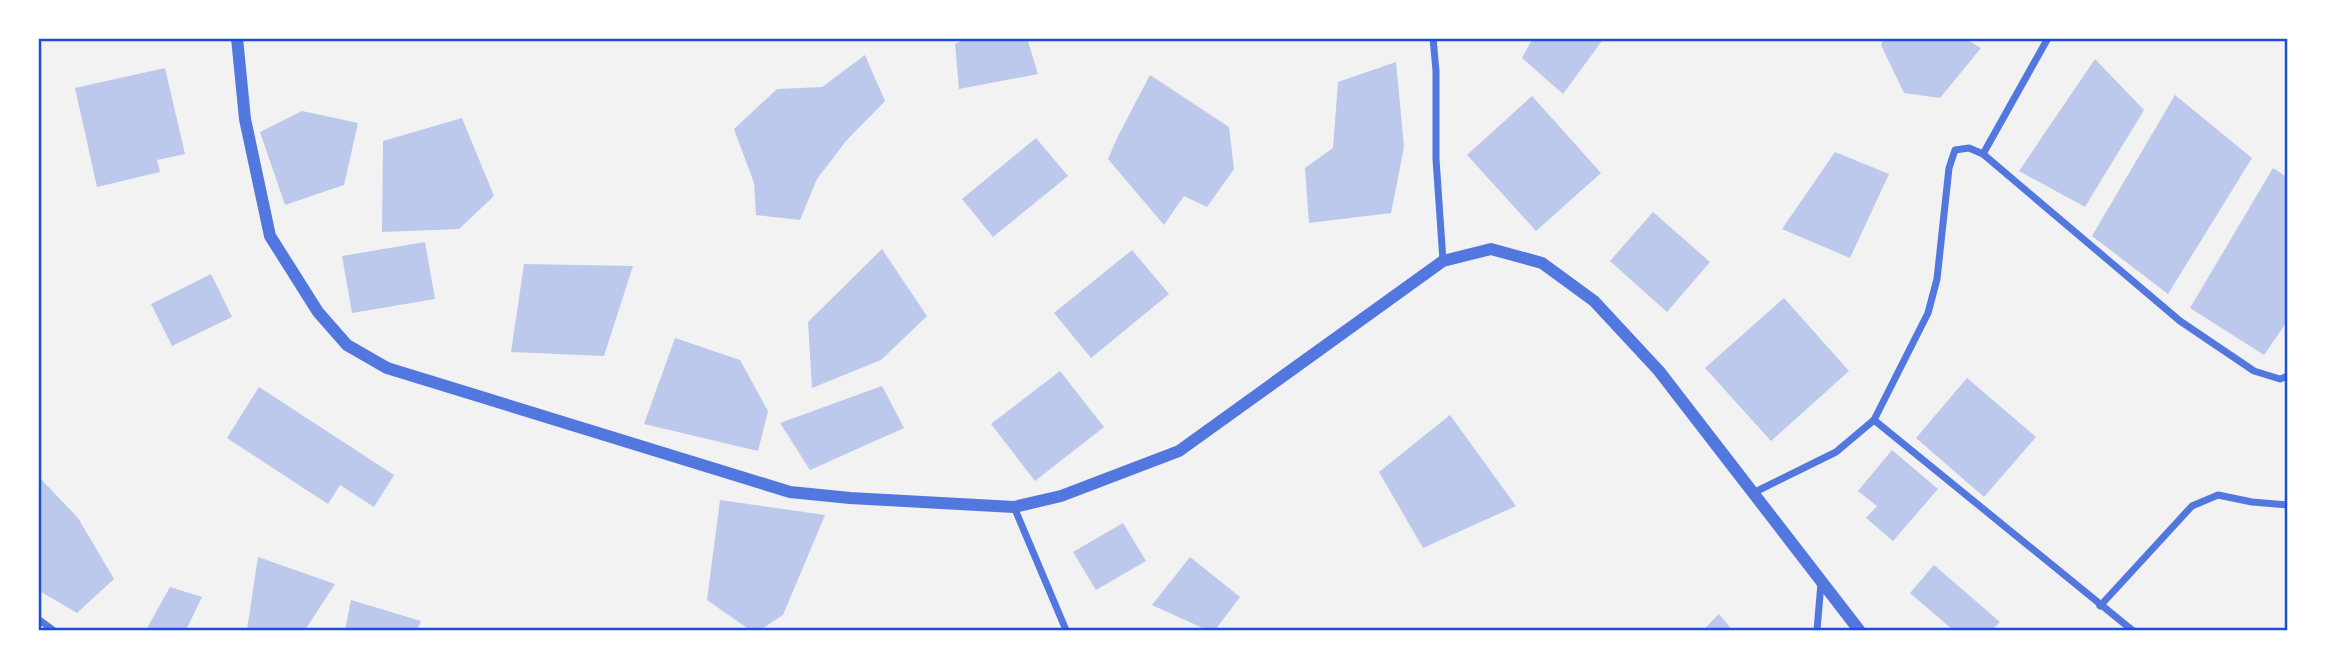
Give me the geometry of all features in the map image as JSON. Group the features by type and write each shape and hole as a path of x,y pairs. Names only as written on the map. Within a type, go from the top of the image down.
{"street":[{"path":"237,38 245,119 271,236 318,312 347,345 387,368 790,492 1014,507 1061,496 1179,451 1443,261 1491,249 1542,263 1594,301 1659,370 1859,631"},
{"path":"1433,38 1436,71 1436,159 1443,261"},
{"path":"1983,154 2048,38"},
{"path":"1753,493 1836,452 1874,420 1928,313 1937,279 1949,168 1955,150 1969,148 1983,154 2180,321 2254,371 2280,379 2287,376"},
{"path":"1874,420 2132,631"},
{"path":"2100,606 2192,506 2218,495 2287,505"},
{"path":"1014,507 1066,631"},
{"path":"1817,631 1821,583"},
{"path":"38,619 53,631"}],"building":[{"path":"967,38 1027,38 1038,74 959,89 955,44"},
{"path":"1533,38 1604,38 1563,94 1522,58"},
{"path":"1884,38 1964,38 1981,48 1940,98 1904,93 1881,45"},
{"path":"865,55 885,101 846,141 817,179 800,220 756,215 754,183 734,129 777,89 822,87"},
{"path":"2095,59 2144,110 2085,207 2019,171"},
{"path":"1396,62 1404,147 1391,213 1309,223 1305,168 1333,148 1338,82"},
{"path":"165,68 185,154 157,160 160,172 97,187 75,88"},
{"path":"1150,75 1229,127 1234,169 1207,207 1184,196 1164,225 1108,159"},
{"path":"2175,95 2252,158 2168,294 2092,236"},
{"path":"1532,96 1601,173 1536,231 1467,155"},
{"path":"302,111 358,123 344,185 285,205 260,132"},
{"path":"462,118 494,196 459,229 382,232 383,141"},
{"path":"1036,138 1068,176 993,237 962,199"},
{"path":"1835,152 1889,174 1850,258 1782,229"},
{"path":"2273,168 2288,178 2288,320 2264,355 2190,308"},
{"path":"1653,212 1710,262 1667,312 1610,261"},
{"path":"425,242 435,299 352,313 342,256"},
{"path":"882,249 927,316 881,360 812,388 808,322"},
{"path":"1132,250 1169,294 1091,358 1054,313"},
{"path":"524,264 633,266 604,356 511,352"},
{"path":"211,274 232,317 172,346 151,304"},
{"path":"1784,298 1849,371 1771,441 1705,368"},
{"path":"675,338 740,360 768,411 758,451 644,424"},
{"path":"1060,371 1104,427 1035,481 991,424"},
{"path":"1967,378 2036,437 1984,497 1916,438"},
{"path":"882,386 904,428 810,470 780,423"},
{"path":"259,387 394,475 374,507 340,485 328,504 227,438"},
{"path":"1450,415 1516,506 1423,548 1379,472"},
{"path":"1892,450 1938,489 1893,541 1866,518 1877,506 1858,491"},
{"path":"38,476 78,518 114,579 77,613 38,590"},
{"path":"720,500 825,515 783,615 760,630 750,630 707,600"},
{"path":"1123,523 1146,561 1096,590 1073,552"},
{"path":"258,557 335,584 305,630 247,630"},
{"path":"1190,557 1240,597 1215,630 1207,630 1152,605"},
{"path":"1934,565 2000,622 1992,630 1953,630 1910,593"},
{"path":"170,587 202,597 186,630 146,630"},
{"path":"351,600 421,621 417,630 345,630"},
{"path":"1719,614 1732,630 1703,630"}]}
